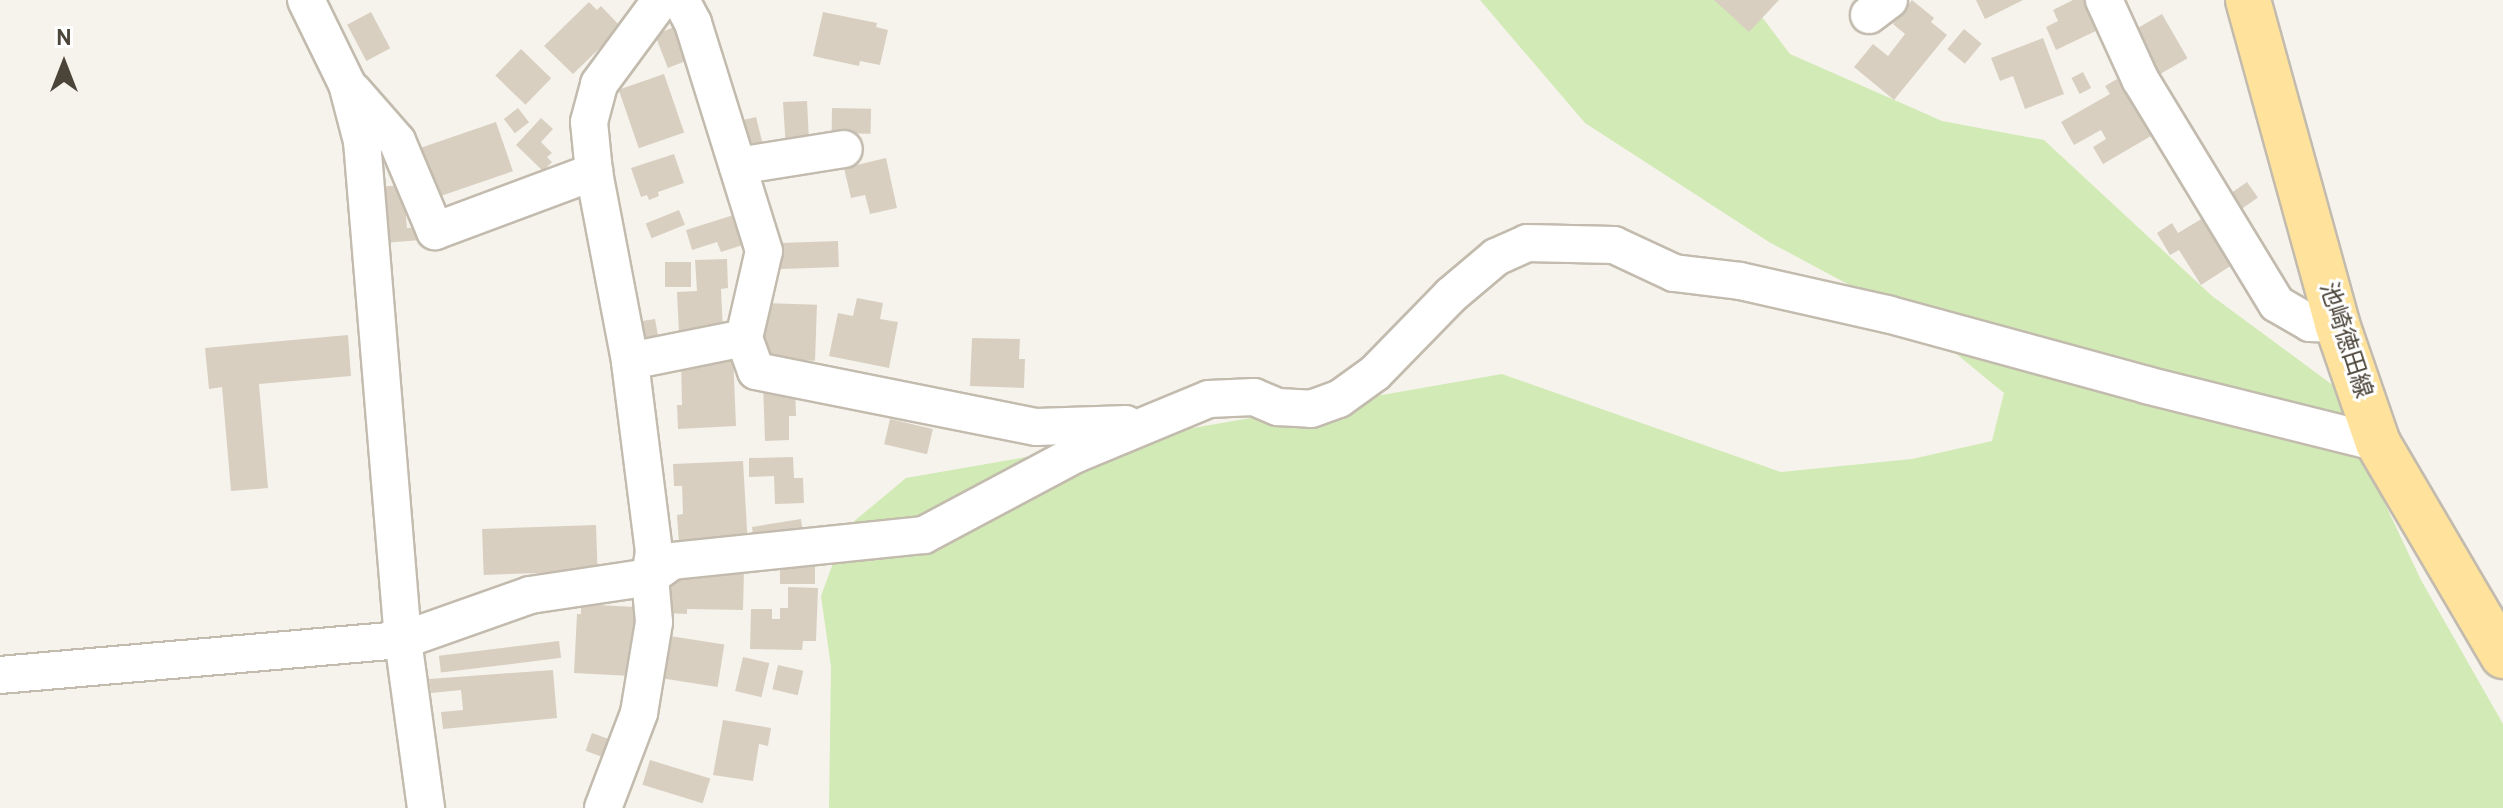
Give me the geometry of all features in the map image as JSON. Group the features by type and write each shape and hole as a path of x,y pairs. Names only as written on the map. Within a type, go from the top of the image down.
{"main road":[{"name":"池崎徳田線","path":"2248,0 2337,324 2378,443 2503,656"}],"street":[{"path":"306,0 347,84 362,141 403,640 426,808"},
{"path":"603,808 639,713 654,622 650,577 654,552 630,361 594,172 589,122 599,84 661,0"},
{"path":"681,0 693,23 764,251 744,338 756,371 1036,427 1147,423"},
{"path":"2104,0 2140,79 2277,304 2310,323 2337,324"},
{"path":"347,84 397,141 435,231 594,172"},
{"path":"738,166 844,149"},
{"path":"0,675 403,640 530,595 650,577 672,561 924,535 1076,454 1209,399 1254,397 1278,407 1311,409 1339,399 1375,373 1451,295 1496,257 1527,243 1614,245 1674,273 1740,281 1887,314 2146,385 2378,443"},
{"path":"630,361 744,338"}],"green space":[{"path":"1480,0 1749,0 1790,54 1942,121 2044,140 2212,296 2338,389 2370,472 2421,580 2503,724 2503,808 829,808 831,667 821,596 846,528 906,478 1502,374 1781,472 1912,459 1992,441 2004,393 1915,320 1769,242 1585,123"}],"building":[{"path":"1714,0 1779,0 1749,32"},
{"path":"1912,0 1934,18 1931,22 1947,35 1894,100 1854,67 1873,44 1888,56 1905,34 1893,24"},
{"path":"1976,0 2023,0 1985,19"},
{"path":"2073,0 2088,0 2102,28 2056,50 2046,27 2058,21 2053,10"},
{"path":"589,2 597,10 601,6 619,25 625,19 606,51 602,46 573,74 544,46"},
{"path":"371,12 390,48 366,61 347,25"},
{"path":"823,12 877,23 876,27 888,30 880,65 860,61 859,66 813,56"},
{"path":"2162,14 2188,58 2158,75 2133,31"},
{"path":"682,24 695,58 668,68 655,34"},
{"path":"1964,29 1982,44 1965,64 1947,49"},
{"path":"2043,38 2064,94 2025,109 2013,76 2000,81 1991,58"},
{"path":"521,49 551,78 526,105 495,76"},
{"path":"2083,72 2091,88 2080,94 2071,78"},
{"path":"664,74 684,133 639,148 619,90"},
{"path":"2117,79 2151,136 2103,164 2093,147 2106,139 2101,130 2074,145 2061,122 2110,94 2105,86"},
{"path":"807,101 809,141 786,150 783,102"},
{"path":"518,108 529,122 515,133 504,119"},
{"path":"832,108 871,109 871,134 832,133"},
{"path":"756,117 764,150 749,154 740,121"},
{"path":"541,118 553,129 541,142 552,153 547,157 552,162 543,171 516,145"},
{"path":"496,122 513,171 436,198 419,148"},
{"path":"674,154 684,183 658,192 659,196 649,200 647,195 641,197 631,168"},
{"path":"886,158 897,208 870,214 865,195 851,198 844,168"},
{"path":"2247,182 2258,198 2242,209 2231,193"},
{"path":"403,185 407,228 420,227 421,240 383,243 378,187"},
{"path":"679,210 685,225 652,238 646,223"},
{"path":"740,213 749,243 721,252 717,242 692,250 686,230"},
{"path":"2203,218 2232,265 2201,285 2179,250 2170,255 2157,233 2172,223 2178,233"},
{"path":"838,241 839,267 781,269 780,243"},
{"path":"727,259 728,288 721,289 723,332 679,333 677,292 697,291 695,260"},
{"path":"665,262 691,262 691,287 665,287"},
{"path":"857,298 883,303 880,319 898,322 889,368 829,356 838,313 853,316"},
{"path":"764,303 817,305 815,361 762,359"},
{"path":"640,307 642,321 655,319 659,341 636,345 630,309"},
{"path":"348,335 351,376 259,384 268,488 231,491 222,387 209,389 205,348"},
{"path":"972,338 1020,339 1019,359 1025,359 1024,388 970,386"},
{"path":"733,353 736,426 678,429 677,405 682,405 681,359"},
{"path":"763,383 795,383 796,416 789,416 789,440 765,441"},
{"path":"890,419 933,429 927,454 884,444"},
{"path":"793,457 794,478 803,478 804,503 775,504 774,476 749,477 749,458"},
{"path":"743,461 748,546 679,544 677,515 683,514 682,486 674,486 673,464"},
{"path":"801,519 803,534 755,551 752,527"},
{"path":"596,525 598,571 484,575 482,529"},
{"path":"780,561 815,561 815,584 780,584"},
{"path":"744,569 743,610 687,609 687,614 664,613 665,575"},
{"path":"788,587 818,588 816,641 803,641 802,650 750,649 751,609 772,609 772,619 780,619 780,608 788,608"},
{"path":"581,604 635,607 631,676 574,673 577,614 581,614"},
{"path":"670,636 724,645 718,687 663,678"},
{"path":"559,641 561,658 441,673 439,656"},
{"path":"743,657 769,663 761,697 735,691"},
{"path":"778,665 803,671 798,695 772,689"},
{"path":"553,670 557,718 443,729 441,712 463,710 461,690 431,693 429,679"},
{"path":"723,720 771,728 768,746 759,744 753,781 713,775"},
{"path":"592,733 614,741 607,759 586,751"},
{"path":"650,760 710,778 703,803 642,785"}]}
